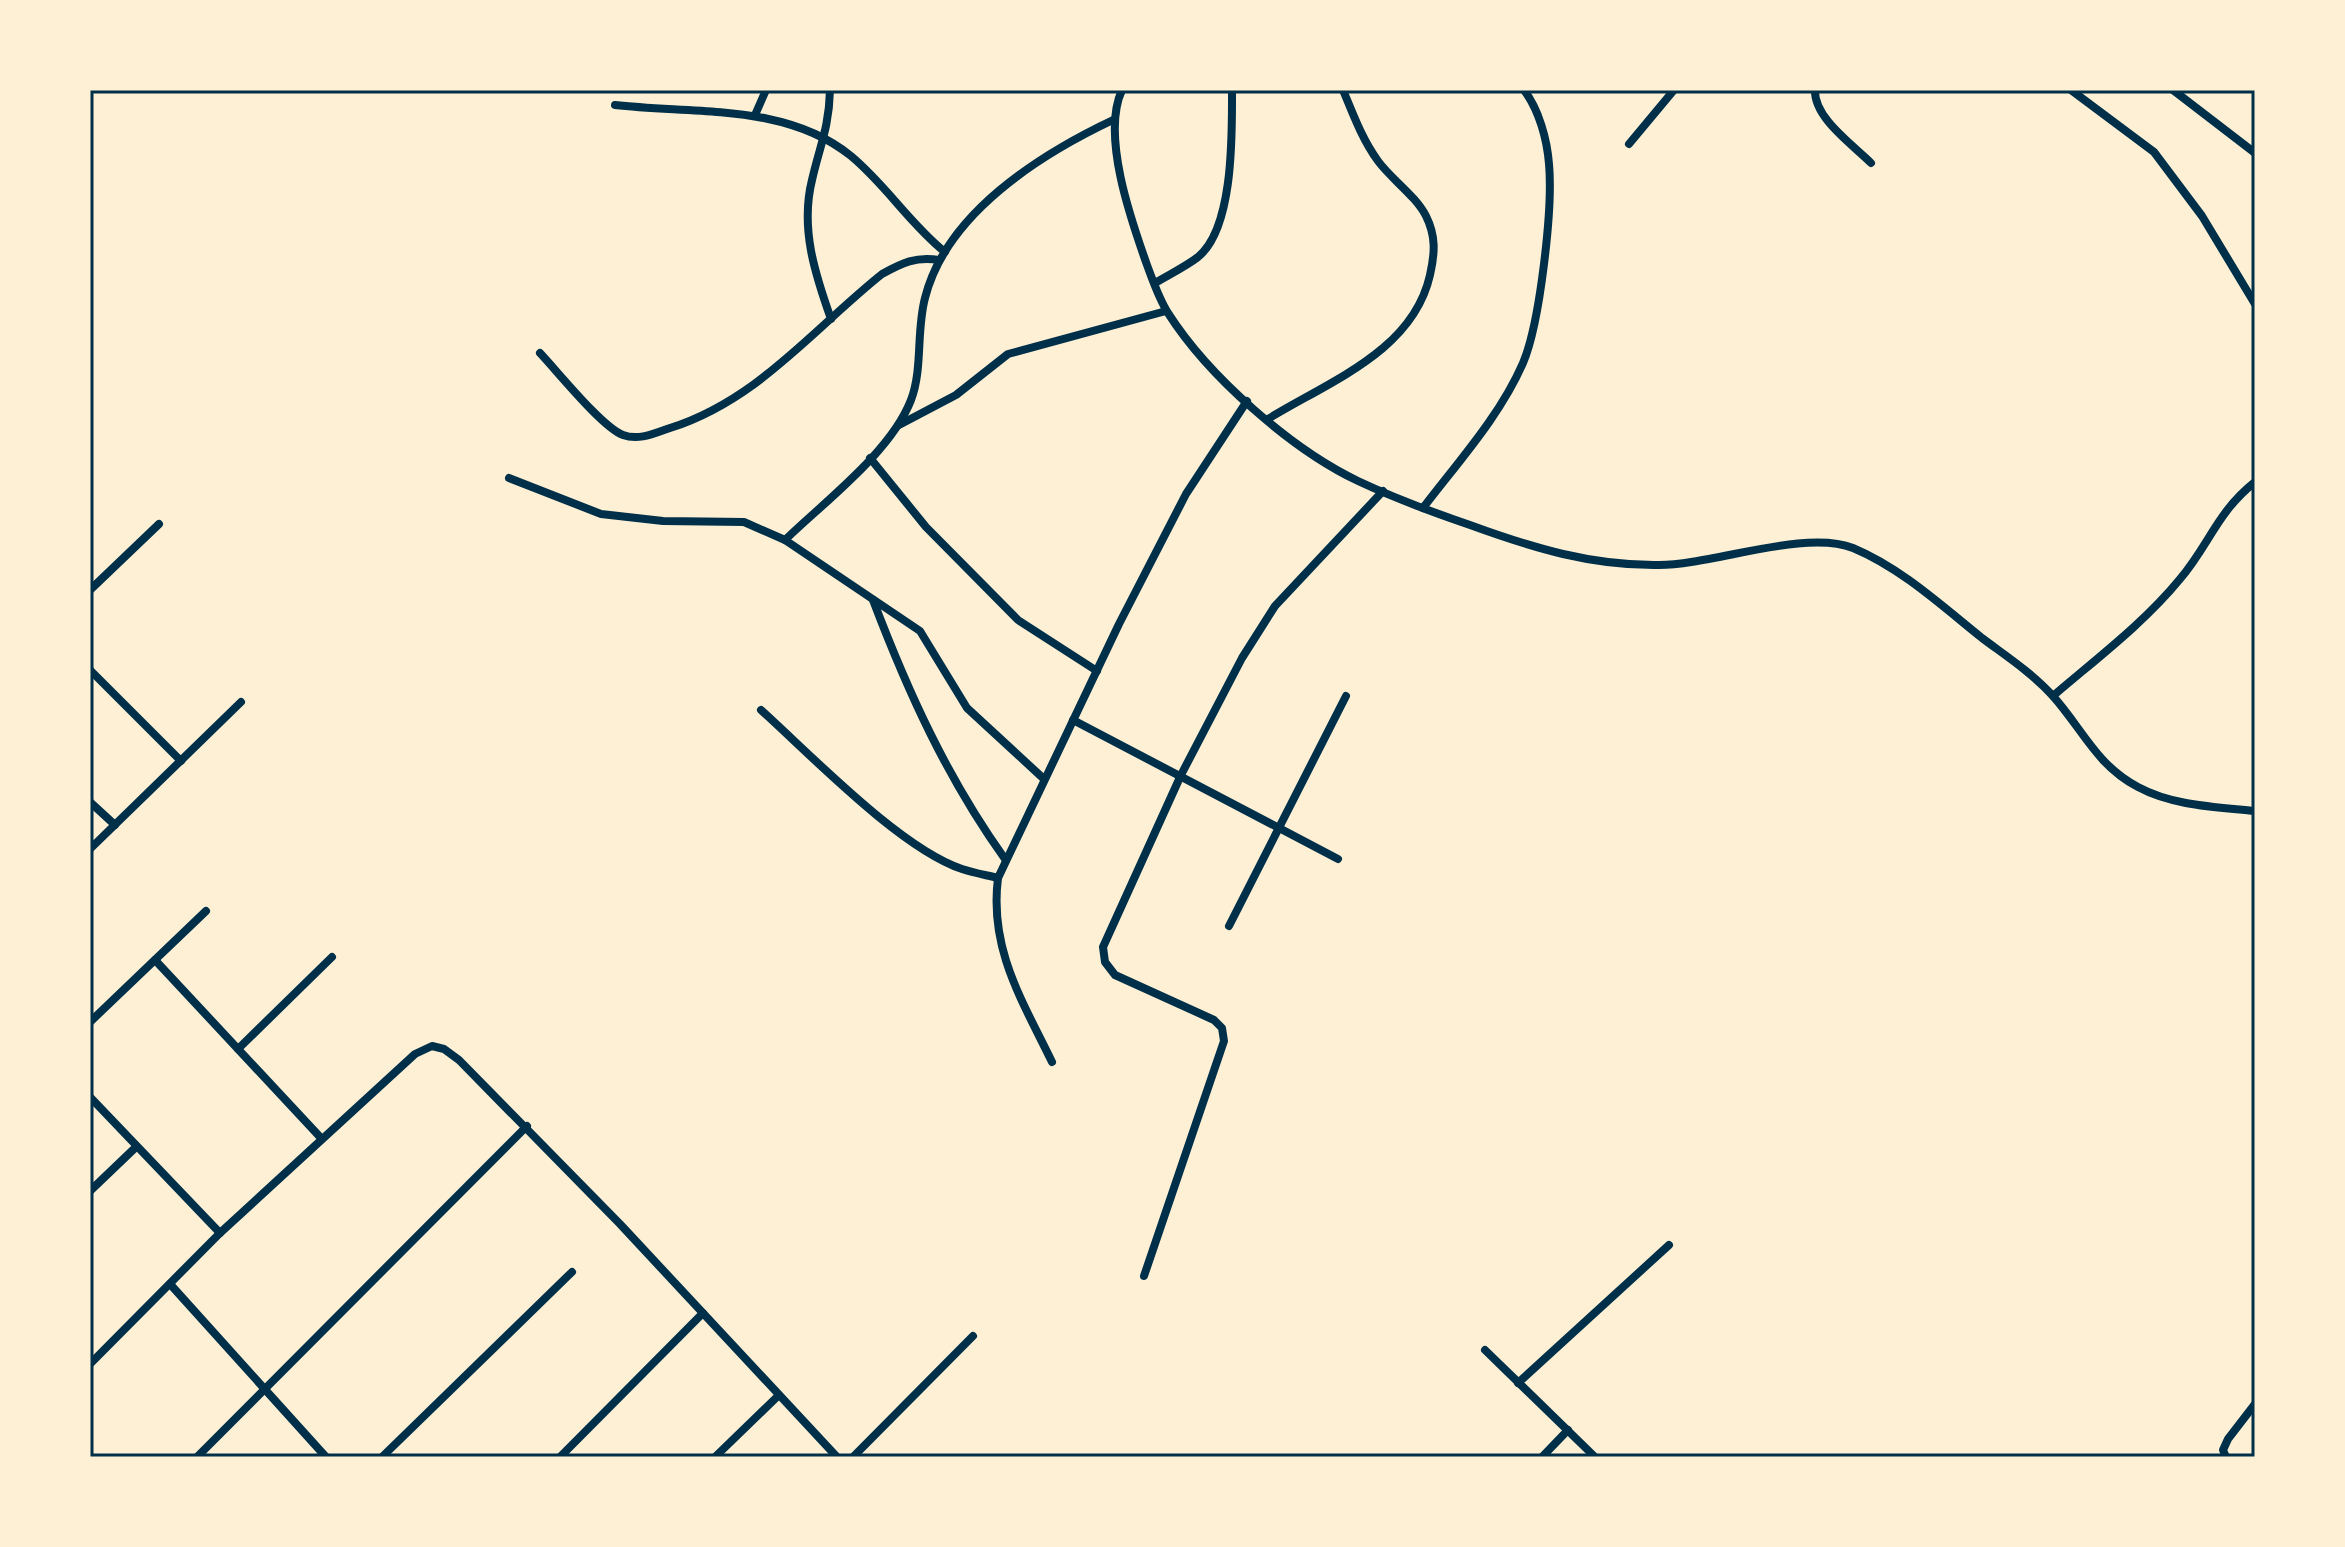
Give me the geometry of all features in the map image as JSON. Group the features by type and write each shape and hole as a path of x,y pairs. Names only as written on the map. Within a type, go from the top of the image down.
{"street":[{"path":"755,115 766,90"},
{"path":"830,90 825,139 811,182 807,214 809,245 831,319"},
{"path":"1122,90 1113,120 1135,229 1166,311 1195,350 1247,401 1305,450 1357,481 1423,508 1532,548 1607,565 1665,565 1799,545 1850,547 1921,589 2053,696 2092,752 2112,771 2141,789 2179,802 2255,811"},
{"path":"1155,283 1199,257 1211,241 1226,188 1232,133 1232,90"},
{"path":"1268,419 1370,358 1399,336 1415,317 1426,295 1434,257 1434,233 1424,212 1379,162 1362,135 1343,90"},
{"path":"1423,508 1497,410 1523,363 1533,330 1545,245 1549,164 1541,123 1524,90"},
{"path":"1629,144 1674,90"},
{"path":"1815,90 1815,103 1825,117 1871,163"},
{"path":"2071,90 2154,152 2202,216 2255,304"},
{"path":"2173,90 2255,153"},
{"path":"2183,99 2191,90"},
{"path":"615,105 755,115 825,139 880,182 927,237 945,252"},
{"path":"785,540 870,458 898,425 917,376 922,313 939,260 945,252 979,211 1035,164 1113,120"},
{"path":"540,353 619,434 646,437 698,420 763,381 882,274 905,262 924,257 939,260"},
{"path":"898,425 956,395 1008,354 1166,311"},
{"path":"1052,1062 1005,963 995,924 998,878 1186,494 1247,401"},
{"path":"870,458 926,527 1018,620 1097,671"},
{"path":"509,478 601,514 663,521 744,522 785,540 920,631 967,708 1044,779"},
{"path":"2053,696 2166,596 2184,575 2228,506 2255,482"},
{"path":"1144,1276 1224,1041 1222,1028 1214,1020 1115,975 1105,962 1103,947 1181,775 1242,658 1275,606 1383,491"},
{"path":"90,590 159,524"},
{"path":"873,599 907,688 947,769 1005,859"},
{"path":"90,670 181,761"},
{"path":"1229,926 1346,696"},
{"path":"90,849 241,702"},
{"path":"761,710 918,845 961,869 998,878"},
{"path":"1073,720 1338,859"},
{"path":"90,802 115,825"},
{"path":"90,1022 206,911"},
{"path":"238,1049 332,957"},
{"path":"155,960 321,1138"},
{"path":"90,1364 220,1233 321,1138 415,1054 432,1046 444,1049 459,1060 527,1126 837,1457"},
{"path":"90,1097 220,1233"},
{"path":"197,1457 527,1126"},
{"path":"90,1191 136,1147"},
{"path":"1518,1383 1669,1245"},
{"path":"382,1457 572,1272"},
{"path":"170,1284 326,1457"},
{"path":"560,1457 703,1313"},
{"path":"853,1457 973,1336"},
{"path":"1485,1350 1595,1457"},
{"path":"715,1457 779,1395"},
{"path":"2226,1457 2223,1450 2228,1439 2255,1404"},
{"path":"1542,1457 1568,1430"}]}
